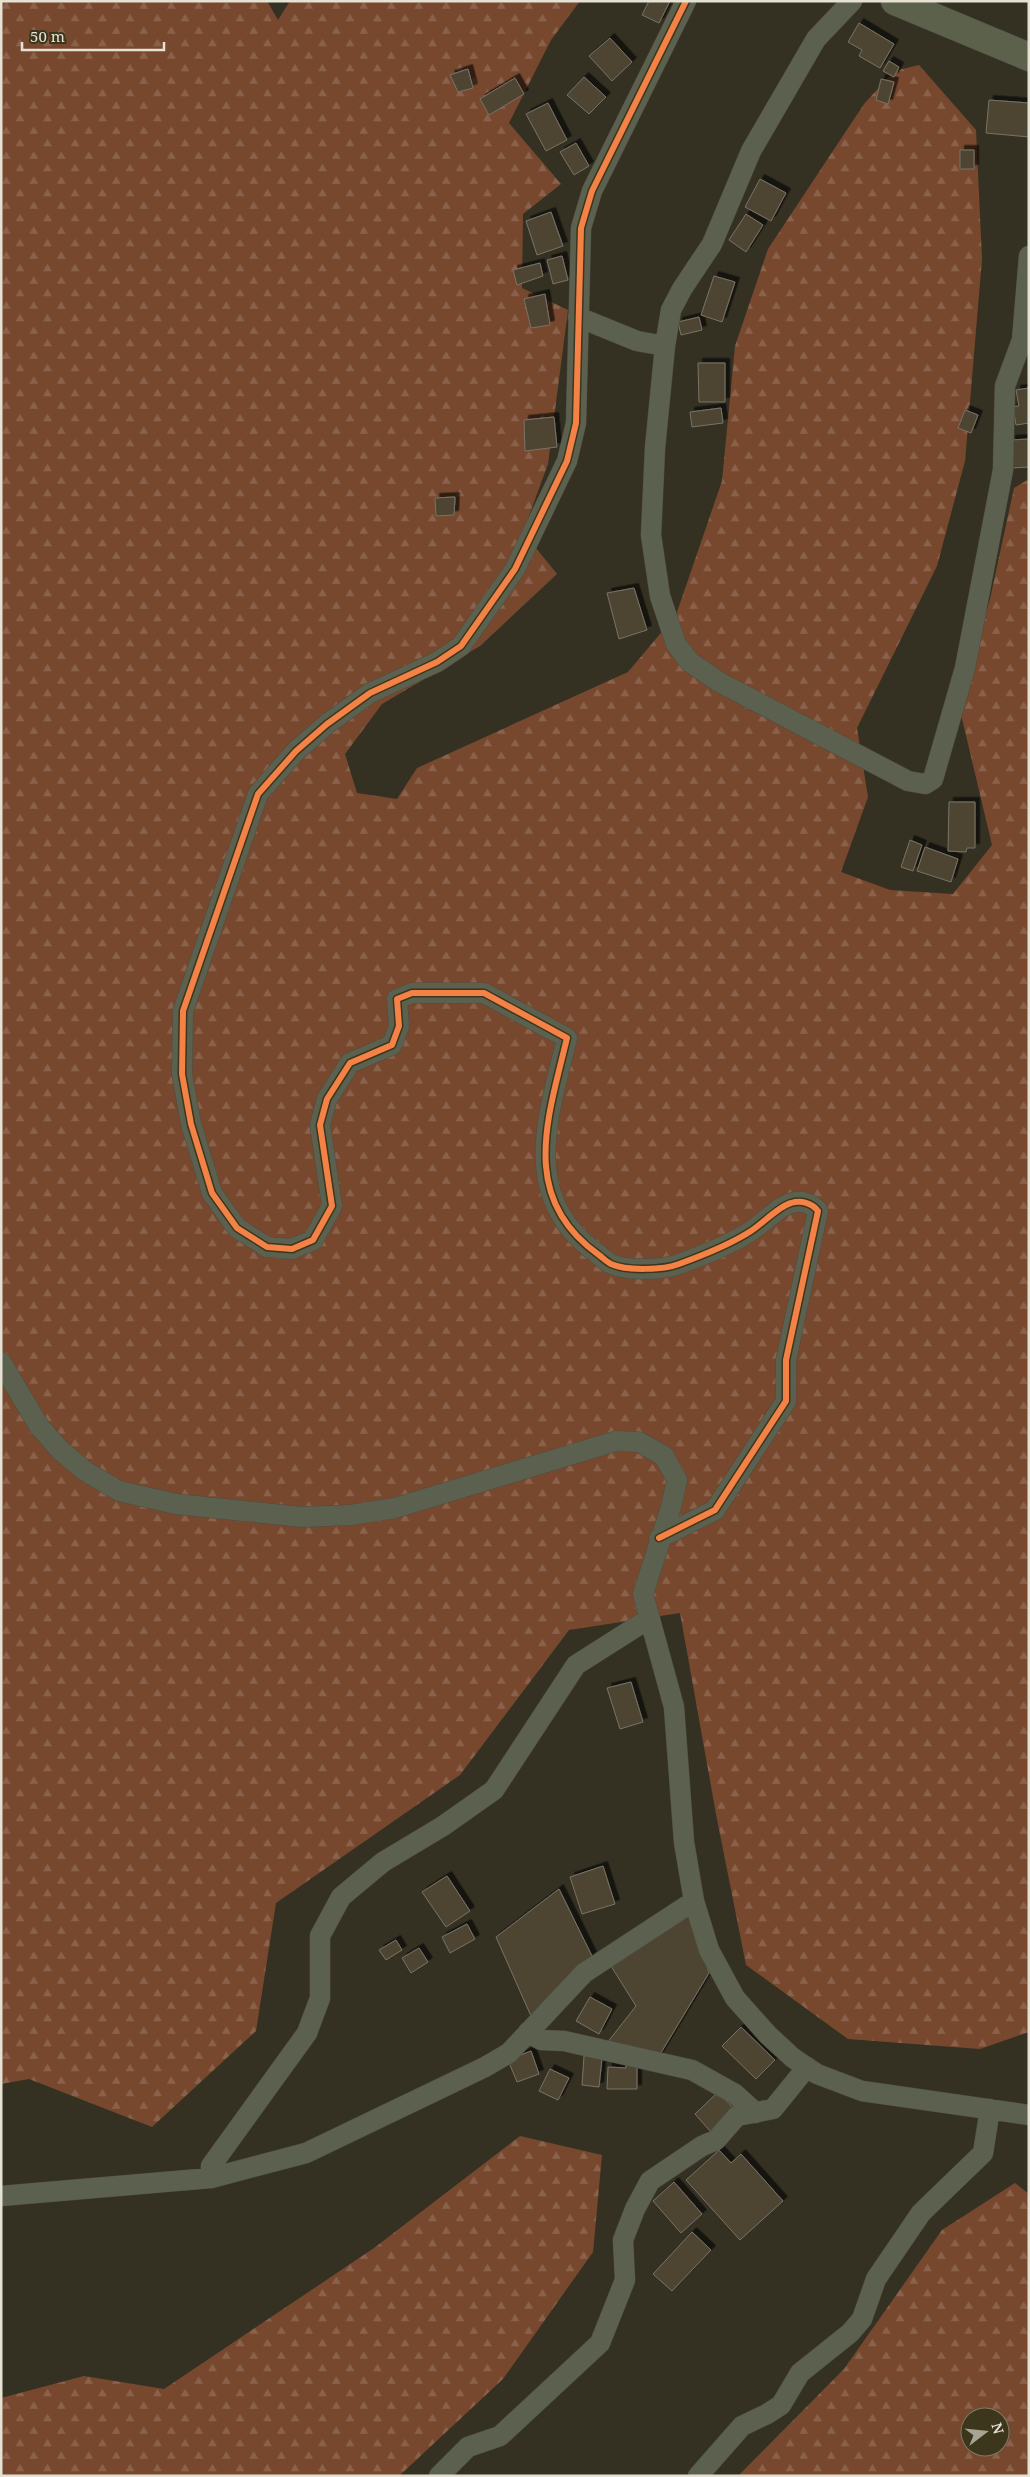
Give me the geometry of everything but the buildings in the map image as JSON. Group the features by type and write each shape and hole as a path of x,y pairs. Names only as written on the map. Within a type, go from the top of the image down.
{"street":[{"path":"659,1538 715,1510 786,1401 786,1360 818,1211 815,1207 802,1202 790,1203 750,1232 677,1265 649,1269 613,1265 583,1244 568,1227 553,1200 545,1172 547,1122 566,1038 484,992 412,993 397,999 399,1026 392,1045 350,1063 327,1099 320,1125 332,1206 313,1240 292,1249 267,1247 237,1228 212,1194 191,1124 182,1074 183,1011 258,794 296,751 327,724 370,693 437,662 460,646 515,569 567,461 576,423 581,228 592,191 686,1"},
{"path":"852,1 816,39 752,151 712,244 671,310 665,346 654,448 651,536 660,596 676,644 690,662 719,682 908,781 925,784 934,779 967,659 1003,470 1005,386 1022,340 1029,256"},
{"path":"895,1 1029,57"},
{"path":"578,317 637,341 665,346"},
{"path":"1,1362 39,1426 60,1450 85,1471 119,1491 176,1504 302,1517 351,1515 395,1508 616,1441 639,1442 664,1456 677,1480 671,1507 659,1538 643,1594 674,1707 684,1842 694,1902 709,1950 735,1998 768,2035 793,2058 818,2074 862,2091 1029,2115"},
{"path":"211,2178 211,2166 307,2033 320,1998 320,1936 341,1897 383,1862 443,1826 494,1790 576,1665 650,1618"},
{"path":"1,2196 211,2178 306,2153 486,2067 509,2053 584,1973 694,1902"},
{"path":"528,2032 541,2040 564,2041 692,2070 735,2094 756,2113"},
{"path":"439,2476 468,2448 500,2436 600,2343 625,2280 623,2240 634,2209 650,2181 702,2146 716,2140 737,2116 773,2109 807,2067"},
{"path":"698,2476 742,2426 781,2405 800,2373 850,2333 862,2319 876,2279 921,2214 983,2153 990,2109"}],"green space":[{"path":"1,1 267,1 278,20 290,1 580,1 551,40 509,123 561,184 523,214 522,288 568,310 548,464 523,532 557,574 480,646 382,704 345,754 357,793 397,799 417,768 628,672 676,615 722,481 735,346 768,249 864,104 894,71 919,65 976,130 982,259 965,461 937,566 857,728 868,797 841,872 890,890 953,894 992,845 959,706 990,599 1014,488 1029,479 1029,2032 980,2049 848,2039 746,1965 716,1814 680,1613 569,1630 460,1775 276,1903 256,2031 152,2127 29,2079 1,2084"},
{"path":"520,2136 602,2155 593,2252 503,2379 399,2476 1,2476 1,2398 84,2376 164,2389 374,2248"},
{"path":"1015,2183 1029,2194 1029,2476 738,2476 844,2369 942,2230"}],"cycle path":[{"path":"659,1538 715,1510 786,1401 786,1360 818,1211 816,1208 802,1202 786,1205 734,1241 672,1266 635,1269 611,1264 574,1233 557,1208 548,1182 545,1155 547,1127 567,1038 484,993 412,993 397,999 399,1026 392,1045 350,1063 327,1099 320,1125 332,1206 313,1240 292,1249 267,1247 237,1228 212,1193 191,1124 182,1074 183,1011 258,794 296,751 327,724 370,693 437,662 461,646 515,569 567,461 576,423 581,228 592,191 686,1"}]}
